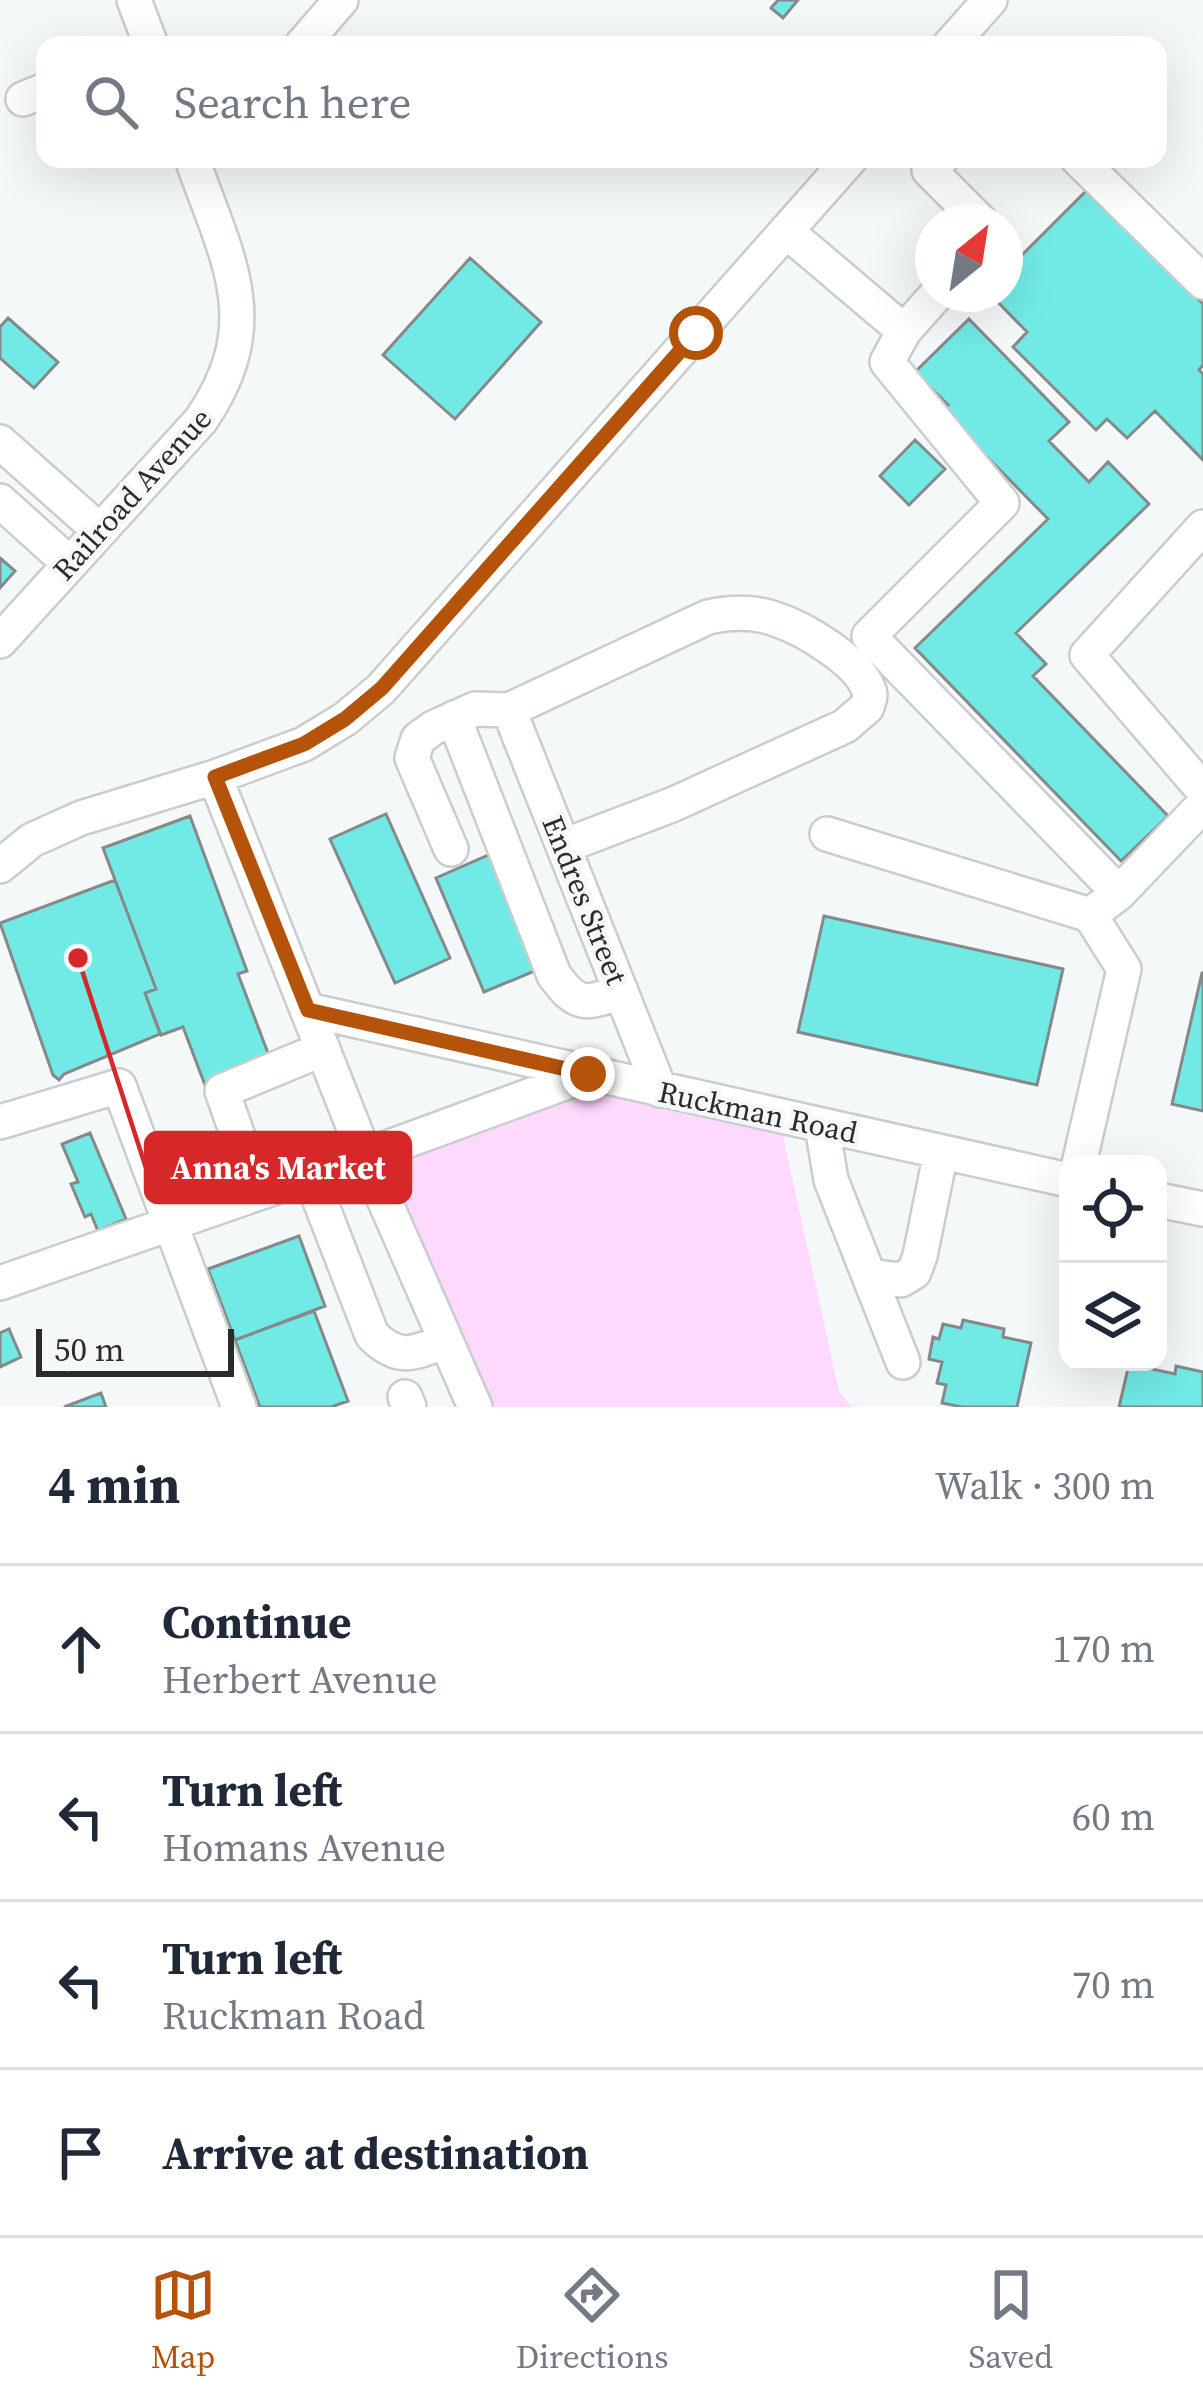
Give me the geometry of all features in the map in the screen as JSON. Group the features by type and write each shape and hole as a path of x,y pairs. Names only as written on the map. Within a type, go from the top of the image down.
{"street":[{"path":"134,0 148,36"},
{"path":"310,36 341,0"},
{"path":"958,36 990,0"},
{"name":"Railroad Avenue","path":"0,641 201,420 232,364 238,332 234,280 198,168"},
{"path":"0,866 32,840 81,818 304,744 345,719 382,688 842,168"},
{"path":"930,168 963,204"},
{"path":"1087,168 1203,282"},
{"path":"786,231 904,331"},
{"path":"921,312 887,362 1002,503 869,636 1119,893"},
{"path":"0,442 100,532"},
{"path":"0,502 70,564"},
{"path":"1203,527 1087,655 1203,790"},
{"path":"451,849 412,758 418,739 476,709 509,710 708,617 728,612 775,619 802,631 854,668 868,688 867,707 845,726 674,804 564,846"},
{"name":"Endres Street","path":"509,710 660,1090"},
{"path":"454,718 554,976 569,996 593,1002 621,991"},
{"path":"215,777 364,1156 475,1407"},
{"path":"1090,915 1119,893 1203,805"},
{"path":"827,833 1090,915 1124,970 1081,1155"},
{"name":"Ruckman Road","path":"308,1010 1059,1178"},
{"path":"258,1193 222,1091 322,1049"},
{"path":"0,1283 588,1074"},
{"path":"0,1122 118,1086 238,1407"},
{"path":"822,1126 831,1180 903,1362"},
{"path":"869,1276 902,1280 914,1272 940,1152"},
{"path":"310,1175 372,1335 385,1349 409,1355 446,1341"},
{"path":"1167,1201 1203,1210"}],"shaded area":[{"path":"591,1086 781,1127 839,1391 852,1407 478,1407 375,1165"}],"building":[{"path":"778,0 798,0 783,18 771,8"},
{"path":"1088,189 1203,304 1203,365 1199,370 1203,374 1203,460 1155,411 1127,438 1107,419 1096,430 1013,347 1027,332 1008,312 1023,312 1023,254"},
{"path":"470,258 541,322 455,419 383,355"},
{"path":"8,318 58,362 34,388 0,358 0,327"},
{"path":"969,319 1069,422 1049,441 1089,482 1108,462 1149,504 1016,633 1046,664 1033,676 1168,816 1121,861 915,648 1048,519 942,411 948,405 915,372"},
{"path":"915,440 945,469 909,505 880,476"},
{"path":"0,558 15,571 0,588"},
{"path":"386,814 450,958 395,983 330,839"},
{"path":"190,816 247,971 238,974 271,1061 205,1085 183,1027 161,1035 145,993 156,989 103,848"},
{"path":"493,853 542,968 484,992 436,878"},
{"path":"115,880 156,989 145,993 160,1034 59,1080 53,1075 0,923"},
{"path":"824,916 1063,969 1037,1085 798,1032"},
{"path":"1203,973 1203,1111 1172,1104"},
{"path":"90,1133 126,1219 98,1231 91,1214 85,1217 71,1184 78,1182 62,1144"},
{"path":"299,1236 325,1306 235,1340 208,1269"},
{"path":"314,1311 348,1401 331,1407 260,1407 235,1340"},
{"path":"963,1320 1004,1329 1003,1337 1031,1343 1017,1407 942,1403 946,1385 937,1383 942,1362 929,1359 933,1337 939,1339 943,1324 961,1328"},
{"path":"9,1329 21,1357 0,1367 0,1333"},
{"path":"1176,1366 1203,1372 1203,1407 1119,1407 1127,1371 1175,1374"},
{"path":"101,1393 106,1407 64,1407"}],"place":[{"name":"Anna's Market","path":"78,958"}],"route":[{"path":"588,1074 308,1010 215,777 304,744 345,719 382,688 696,333"}]}
